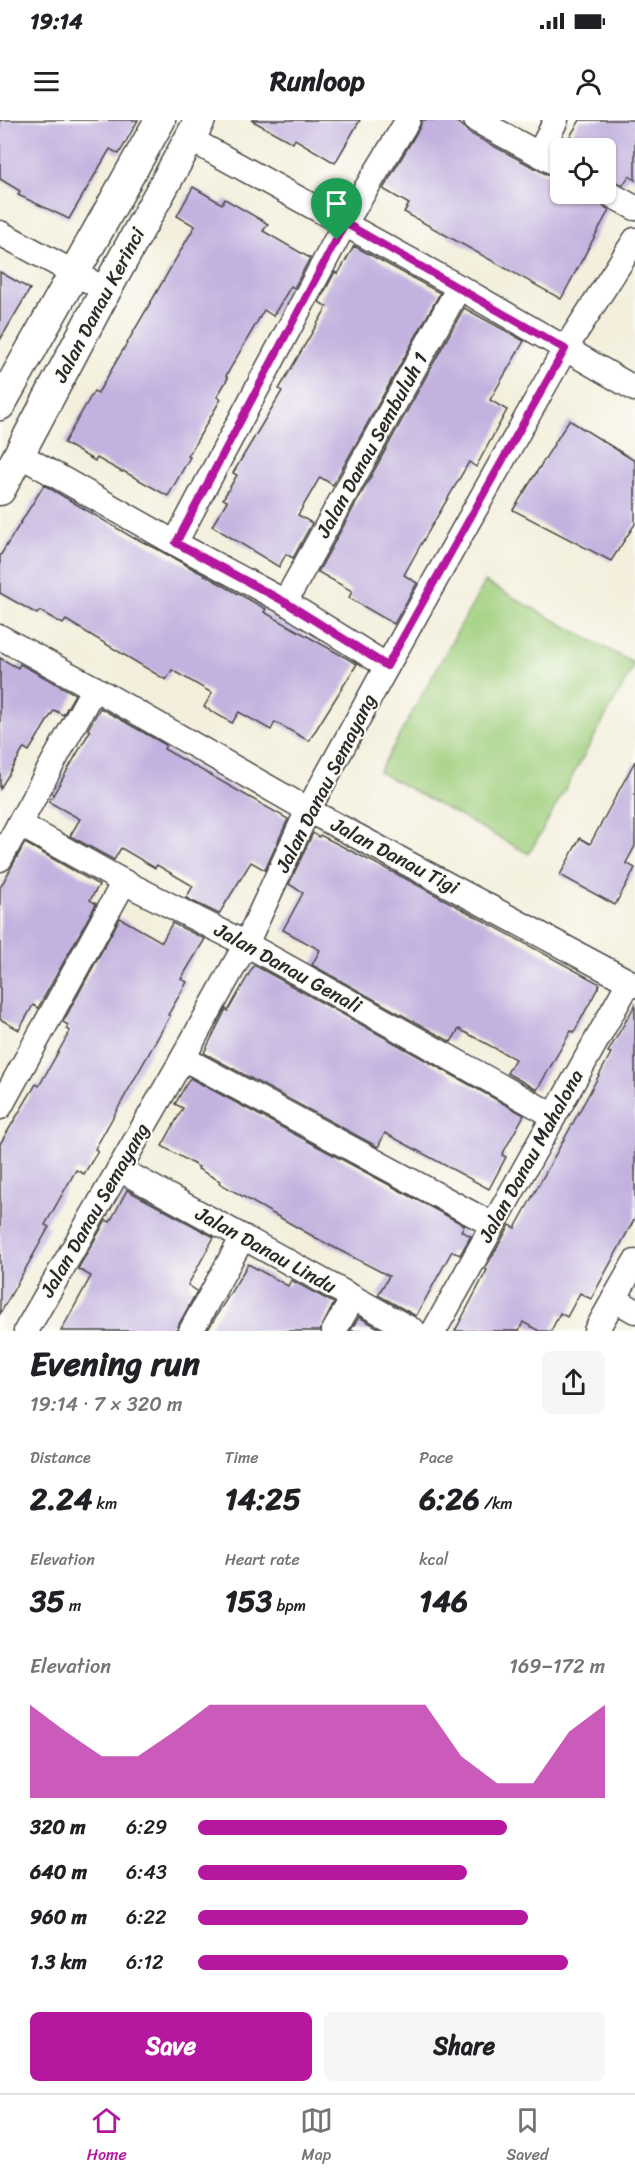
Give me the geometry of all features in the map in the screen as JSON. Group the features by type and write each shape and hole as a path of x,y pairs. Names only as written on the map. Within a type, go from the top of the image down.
{"street":[{"name":"Jalan Danau Kerinci","path":"0,405 160,120"},
{"path":"176,543 345,223 408,120"},
{"path":"476,120 550,160"},
{"path":"539,154 556,120"},
{"name":"Jalan Danau Kerinci","path":"0,490 106,290 195,130"},
{"path":"195,130 345,223 635,389"},
{"path":"616,198 635,208"},
{"path":"0,233 106,290"},
{"name":"Jalan Danau Semayang","path":"26,1331 246,944 308,810 387,666 565,349 635,240"},
{"name":"Jalan Danau Sembuluh 1","path":"285,602 459,287"},
{"path":"20,455 285,602 387,666"},
{"name":"Jalan Danau Tigi","path":"0,637 308,810 632,984"},
{"path":"0,860 94,688"},
{"name":"Jalan Danau Genali","path":"20,824 124,882 246,944 554,1116"},
{"path":"3,1095 124,882"},
{"name":"Jalan Danau Mahalona","path":"434,1331 554,1116 632,984"},
{"path":"183,1058 493,1224"},
{"name":"Jalan Danau Lindu","path":"119,1168 414,1331"},
{"path":"191,1331 243,1237"},
{"path":"596,1331 625,1305 635,1262"},
{"path":"334,1331 353,1298"}],"green space":[{"path":"485,582 635,664 529,854 379,772"}],"building":[{"path":"0,120 138,120 119,154 110,149 69,219 18,195 20,191 0,179"},
{"path":"251,120 360,120 335,163 295,139 293,143"},
{"path":"422,120 453,120 469,133 550,176 550,204 600,204 609,210 561,299 404,212 409,204 383,189"},
{"path":"580,120 635,120 635,180 629,176 623,185 616,182 616,138 569,138"},
{"path":"193,187 222,204 225,199 268,224 263,231 310,258 294,288 291,286 273,316 264,310 226,376 228,378 217,397 221,399 168,496 97,458 95,461 64,443 94,391 98,393 195,226 177,216"},
{"path":"354,246 440,293 333,485 320,477 298,515 312,523 293,558 286,554 279,567 212,526 227,501 223,499 237,475 233,473 282,391 279,389 327,307 319,302 335,272 338,274"},
{"path":"0,272 30,289 0,340"},
{"path":"464,308 524,341 490,400 507,410 476,467 469,462 404,575 417,583 394,624 349,598 352,591 318,572"},
{"path":"569,420 635,461 635,524 611,561 513,510"},
{"path":"44,485 135,539 266,609 264,612 357,664 309,741 275,722 271,730 239,712 232,723 204,707 212,693 172,670 166,680 66,620 63,624 40,611 37,614 0,593 0,556"},
{"path":"0,658 18,668 20,664 75,694 63,715 54,710 29,751 24,748 0,789"},
{"path":"100,708 166,745 164,749 288,819 265,870 251,862 219,914 186,898 193,886 157,865 155,868 121,848 114,860 70,836 80,819 49,802 90,731 88,729"},
{"path":"635,761 635,846 626,863 635,868 615,905 560,875 580,838 590,844"},
{"path":"313,833 410,881 600,984 574,1032 571,1031 537,1090 507,1073 515,1059 459,1029 451,1042 312,965 320,950 283,930 303,893 289,884"},
{"path":"25,843 99,885 90,900 96,904 38,1008 33,1005 19,1030 0,1019 0,888"},
{"path":"120,918 162,942 172,923 205,939 181,979 187,982 168,1015 170,1016 95,1149 98,1151 84,1174 76,1170 45,1225 49,1227 0,1314 0,1144 36,1084 39,1086 70,1031 66,1029 68,1025 63,1022"},
{"path":"254,965 524,1115 502,1155 506,1157 489,1189 385,1133 378,1147 204,1053 226,1009 228,1011"},
{"path":"635,1005 635,1218 591,1299 580,1293 567,1317 560,1313 551,1331 539,1331 523,1322 519,1331 455,1331 487,1270 485,1269 510,1225 515,1228"},
{"path":"190,1078 464,1225 461,1231 471,1236 460,1255 452,1251 416,1316 378,1295 389,1276 219,1183 220,1181 198,1169 199,1167 162,1146 183,1108 175,1104"},
{"path":"127,1190 214,1237 188,1285 197,1291 177,1331 61,1331 91,1276 78,1269 106,1220 110,1222"},
{"path":"248,1264 288,1286 291,1280 334,1303 320,1331 207,1331"},
{"path":"359,1317 384,1331 350,1331"}],"route":[{"path":"345,223 565,349 387,666 285,602 176,543 337,240 345,223"}]}
